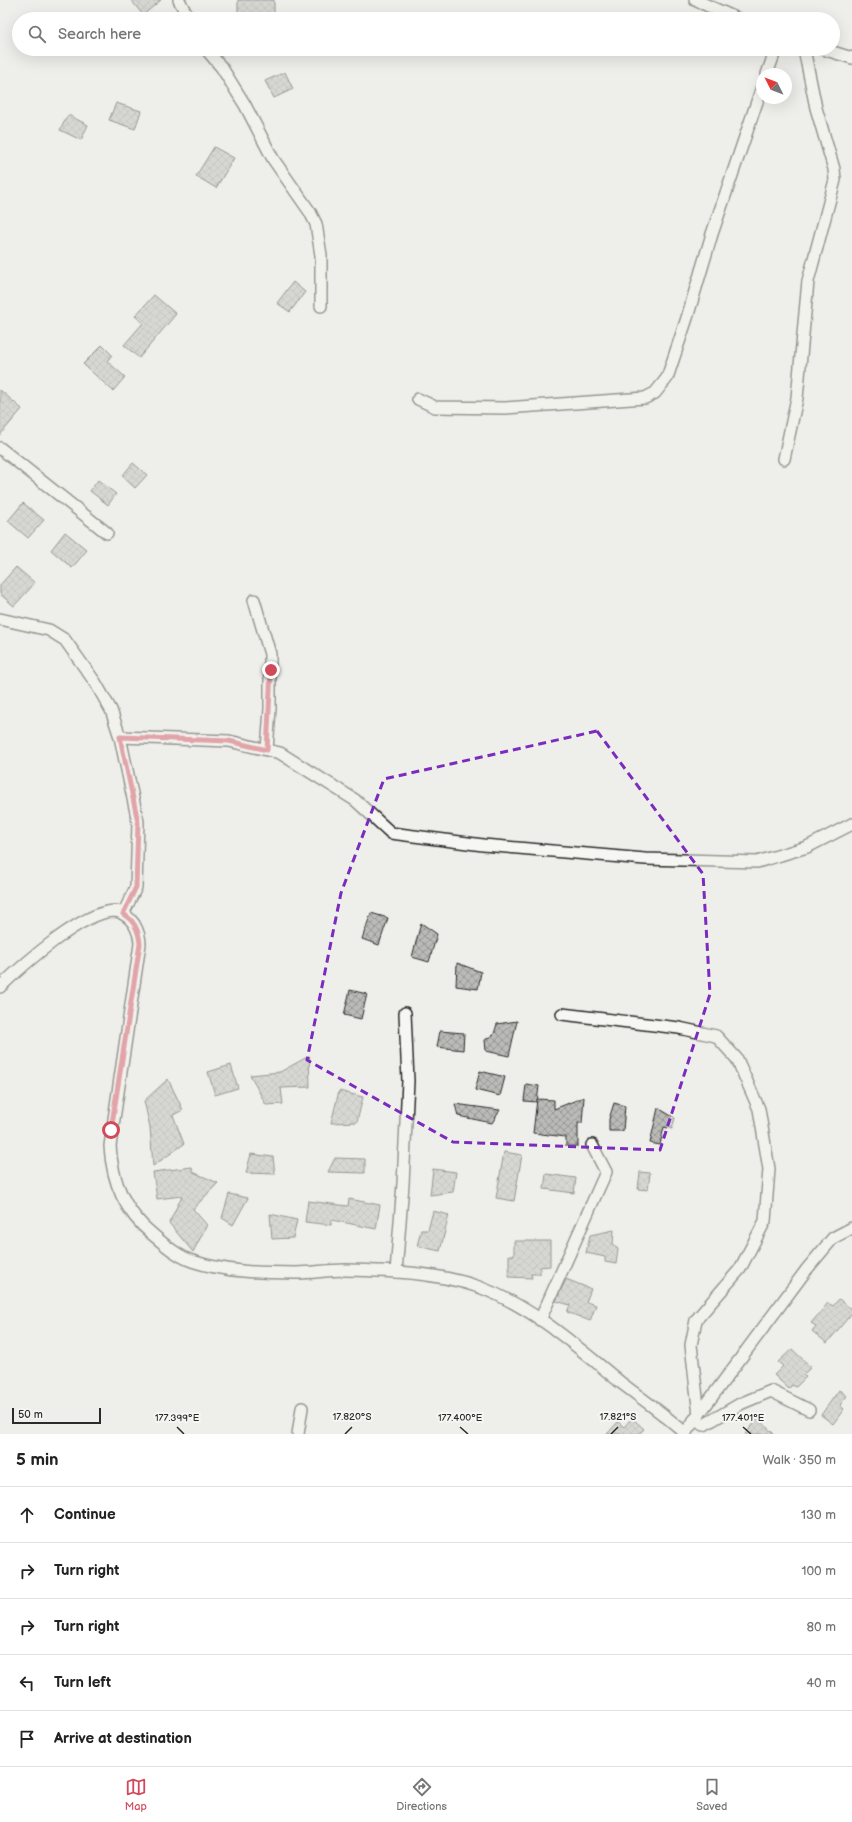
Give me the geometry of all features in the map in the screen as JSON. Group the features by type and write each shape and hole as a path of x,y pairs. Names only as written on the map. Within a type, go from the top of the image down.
{"street":[{"path":"179,0 185,12"},
{"path":"695,0 722,12"},
{"path":"840,54 852,58"},
{"path":"212,56 222,68 241,99 273,159 310,212 316,224 321,255 321,306"},
{"path":"769,68 773,56"},
{"path":"784,459 797,398 808,280 835,180 834,169 816,108 805,56"},
{"path":"418,399 435,407 505,408 645,398 655,393 667,378 721,205 756,104"},
{"path":"0,448 107,533"},
{"path":"254,600 270,654 270,709 267,750"},
{"path":"0,620 49,630 65,640 95,682 111,710 120,737 138,822 136,887 123,914"},
{"path":"120,737 229,741 280,753 355,800 391,833 483,845 645,859 757,862 807,847 852,824"},
{"path":"0,987 38,953 66,932 104,913 116,911 130,918 140,935 140,944 110,1146 111,1164 124,1203 145,1229 166,1247 191,1261 227,1269 296,1273 343,1270 418,1273 479,1287 519,1306 554,1329 685,1434 807,1269 834,1238 852,1228"},
{"path":"396,1272 403,1184 408,1081 405,1013"},
{"path":"562,1014 679,1028 716,1036 737,1059 759,1109 769,1169 765,1221 740,1269 696,1320 691,1345 697,1418 704,1425 740,1404 771,1391 809,1410"},
{"path":"540,1320 606,1172 592,1145"},
{"path":"298,1434 302,1408"}],"highlighted area":[{"path":"597,731 703,874 710,994 660,1150 453,1142 307,1060 341,893 384,779"}],"building":[{"path":"131,0 161,0 147,12 141,12"},
{"path":"238,0 274,0 274,12 238,12"},
{"path":"285,72 293,89 274,98 265,81"},
{"path":"116,103 141,111 135,129 109,120"},
{"path":"68,115 88,125 81,140 60,130"},
{"path":"214,147 234,158 216,188 196,176"},
{"path":"293,282 305,292 290,312 277,303"},
{"path":"154,295 176,314 139,358 124,345 143,323 135,316"},
{"path":"102,345 112,355 107,361 125,377 113,391 83,364"},
{"path":"0,390 22,409 0,435"},
{"path":"133,463 147,475 135,488 122,476"},
{"path":"98,480 116,494 108,505 90,491"},
{"path":"23,503 44,520 28,538 8,521"},
{"path":"65,532 87,550 72,568 51,550"},
{"path":"16,567 35,583 14,606 0,594 0,585"},
{"path":"371,913 388,918 379,945 362,939"},
{"path":"421,923 437,934 429,962 412,957"},
{"path":"457,963 481,972 478,989 456,986"},
{"path":"350,990 367,994 361,1019 344,1015"},
{"path":"517,1021 509,1056 486,1051 485,1040 494,1034 497,1024"},
{"path":"440,1031 464,1033 463,1050 437,1047"},
{"path":"309,1056 310,1087 281,1088 283,1104 266,1105 250,1075 280,1072"},
{"path":"231,1065 238,1088 215,1095 208,1072"},
{"path":"480,1071 505,1077 500,1096 475,1090"},
{"path":"168,1079 183,1110 173,1115 184,1144 153,1166 150,1127 144,1101"},
{"path":"526,1084 539,1086 537,1102 524,1101"},
{"path":"339,1091 363,1097 357,1122 331,1123"},
{"path":"584,1097 582,1123 578,1123 578,1146 566,1146 566,1137 533,1133 537,1099 554,1100 554,1109"},
{"path":"614,1103 625,1106 623,1131 609,1131 609,1119"},
{"path":"455,1104 500,1110 492,1123 458,1116"},
{"path":"658,1108 675,1118 672,1129 664,1127 660,1145 650,1143"},
{"path":"504,1152 522,1155 514,1201 496,1198"},
{"path":"251,1154 273,1157 275,1174 246,1173"},
{"path":"335,1158 365,1159 365,1173 328,1172"},
{"path":"192,1167 193,1172 218,1183 193,1209 207,1225 193,1252 169,1223 182,1196 157,1199 153,1172"},
{"path":"433,1169 456,1172 453,1192 430,1195"},
{"path":"640,1172 650,1173 648,1190 638,1189"},
{"path":"546,1174 576,1178 574,1193 544,1189"},
{"path":"229,1194 248,1198 233,1225 222,1218"},
{"path":"349,1199 380,1205 376,1229 332,1220 331,1225 305,1222 308,1201 348,1206"},
{"path":"433,1211 449,1215 440,1251 417,1246 421,1230 428,1230"},
{"path":"270,1214 297,1220 293,1238 272,1239"},
{"path":"614,1230 613,1245 618,1249 616,1264 605,1262 605,1257 586,1253 590,1235"},
{"path":"514,1241 550,1241 550,1266 540,1267 540,1274 531,1274 532,1278 509,1277 509,1255 514,1255"},
{"path":"566,1279 591,1289 586,1302 596,1305 590,1321 567,1312 570,1305 556,1301"},
{"path":"839,1299 852,1310 852,1313 827,1343 812,1331 816,1326 811,1323 828,1303 833,1306"},
{"path":"792,1349 811,1367 803,1375 806,1377 796,1387 792,1385 789,1389 774,1375 783,1366 778,1362"},
{"path":"839,1390 847,1396 840,1405 844,1409 833,1424 821,1415"},
{"path":"632,1418 644,1429 639,1434 607,1434 618,1422 624,1427"},
{"path":"758,1419 774,1434 745,1434"}],"route":[{"path":"111,1130 140,944 140,935 136,927 130,918 123,914 136,887 138,822 120,737 229,741 267,750 271,670"}]}
